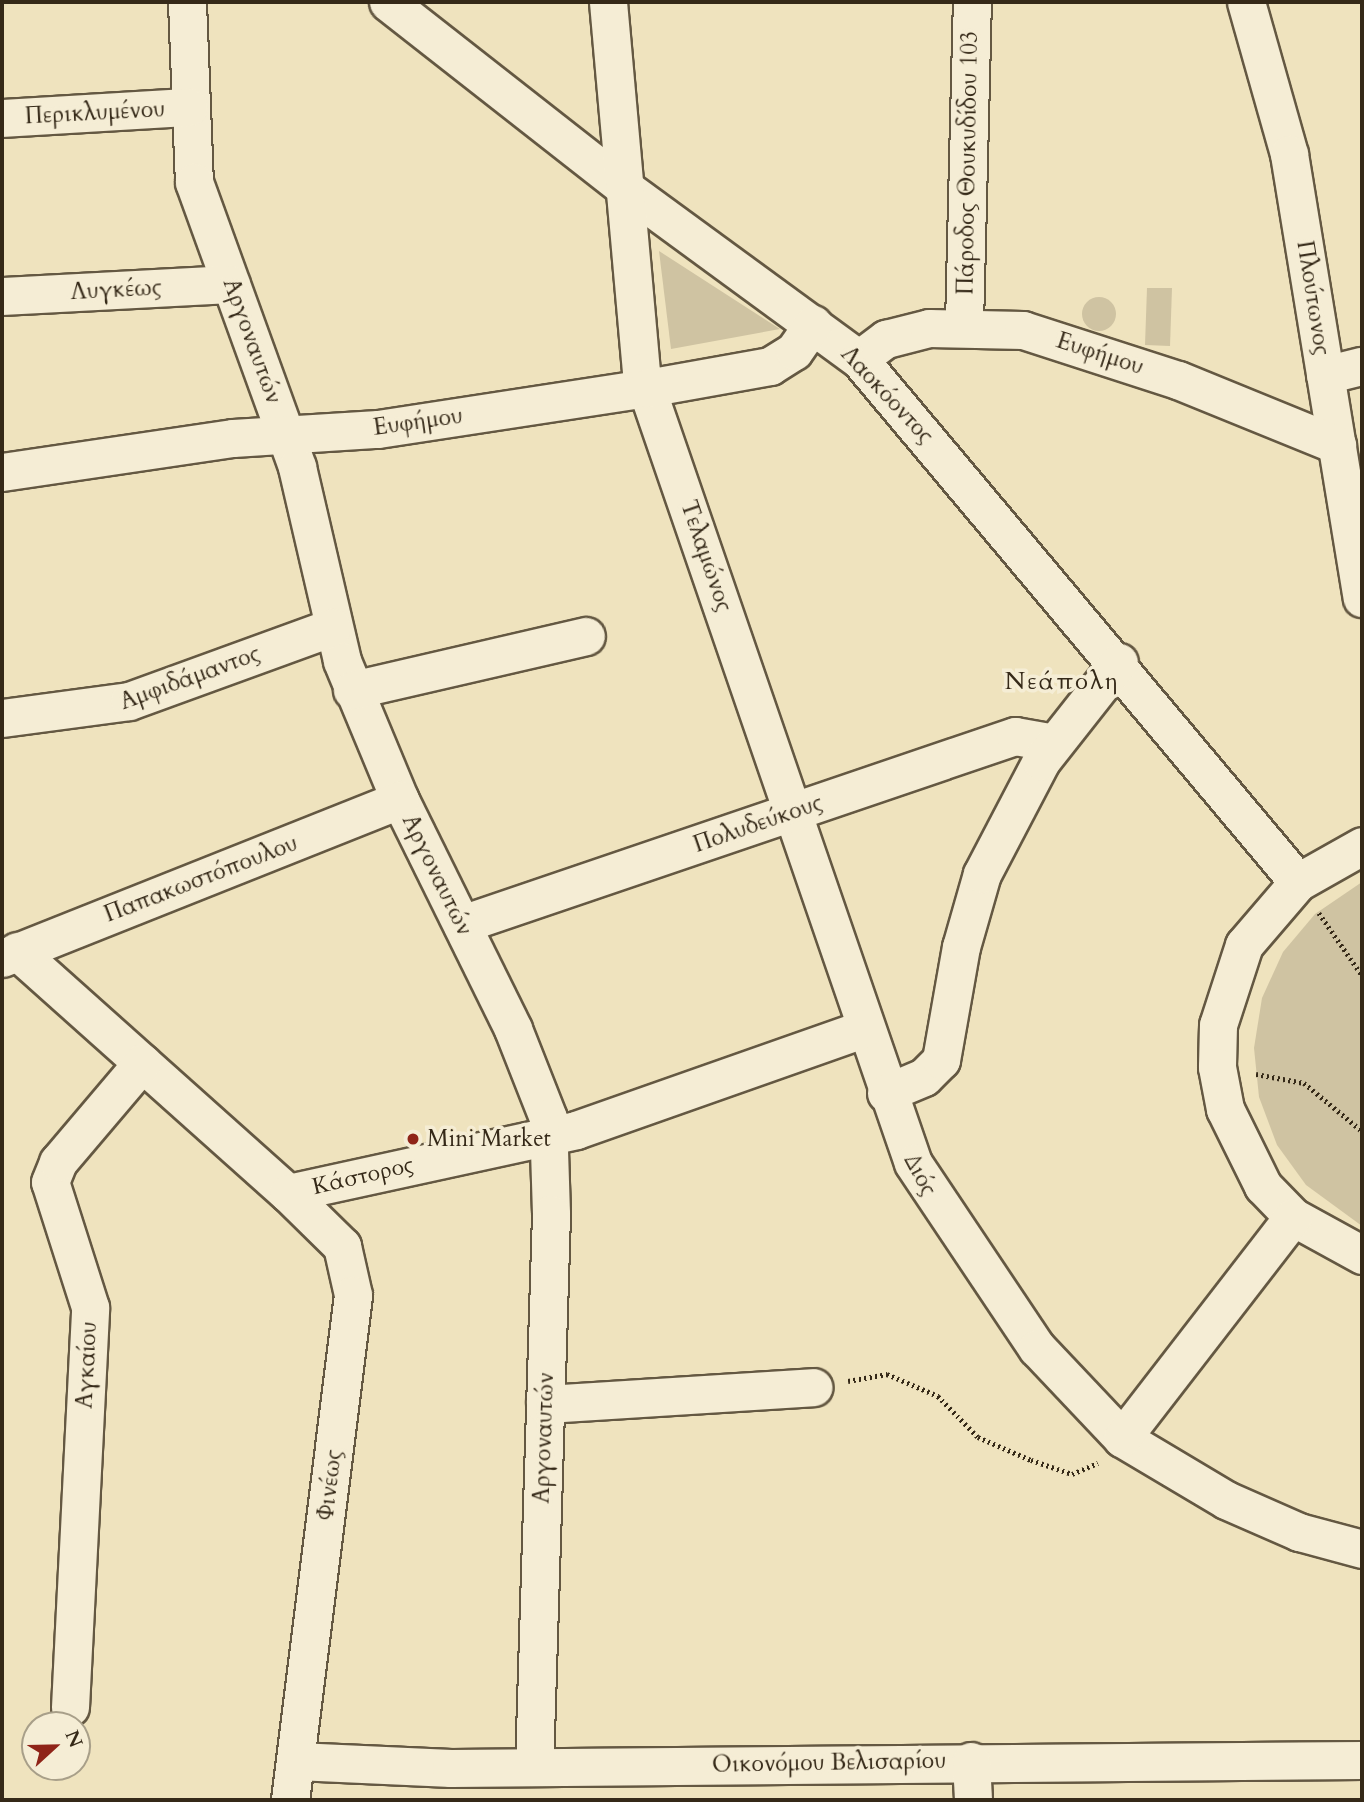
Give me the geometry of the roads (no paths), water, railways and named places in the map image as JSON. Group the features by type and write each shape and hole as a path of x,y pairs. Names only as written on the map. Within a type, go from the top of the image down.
{"street":[{"name":"Αργοναυτών","path":"187,2 194,182 286,433 332,627 352,690 400,800 533,1074 551,1135 534,1767"},
{"name":"Λαοκόοντος","path":"388,2 625,188 859,359 1119,662 1298,882"},
{"name":"Τελαμώνος","path":"608,2 647,388 796,811 886,1093"},
{"name":"Πάροδος Θουκυδίδου 103","path":"964,324 972,2"},
{"name":"Πλούτωνος","path":"1246,2 1289,154 1362,598"},
{"name":"Περικλυμένου","path":"2,118 189,107"},
{"name":"Λυγκέως","path":"2,296 231,284"},
{"name":"Ευφήμου","path":"2,472 286,433 378,429 647,388 770,366 794,351 813,324"},
{"name":"Ευφήμου","path":"859,359 901,334 964,324 1056,339 1337,444"},
{"path":"1325,374 1362,366"},
{"name":"Αμφιδάμαντος","path":"2,718 120,704 332,627"},
{"path":"352,690 586,636"},
{"path":"886,1093 925,1077 941,1060 961,947 982,874 1054,743 1119,662"},
{"name":"Πολυδεύκους","path":"462,925 1015,736 1054,743"},
{"name":"Παπακωστόπουλου","path":"9,955 400,800"},
{"path":"1362,846 1298,882 1268,911 1240,955 1218,1025 1217,1067 1240,1149 1293,1217 1362,1255"},
{"name":"Κάστορος","path":"9,955 142,1063 288,1193 551,1135 865,1028"},
{"name":"Αγκαίου","path":"70,1707 90,1307 50,1182 58,1162 142,1063"},
{"name":"Διός","path":"886,1093 913,1163 964,1248 1058,1374 1122,1438 1238,1506 1362,1549"},
{"name":"Φινέως","path":"288,1193 342,1246 354,1295 290,1800"},
{"path":"1122,1438 1293,1217"},
{"path":"545,1404 813,1387"},
{"name":"Οικονόμου Βελισαρίου","path":"296,1761 534,1767 971,1761 1362,1760"},
{"path":"971,1761 973,1800"}],"place":[{"name":"Mini Market","path":"413,1139"}],"district":[{"name":"Νεάπολη","path":"1062,682"}]}
